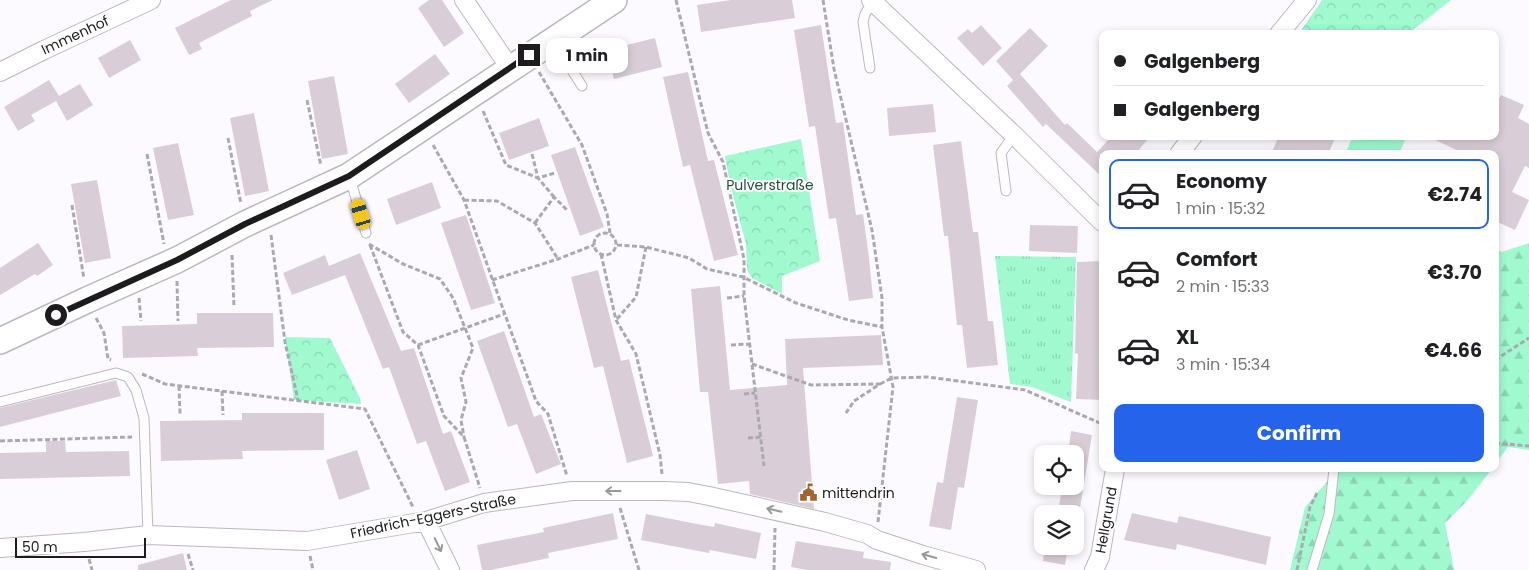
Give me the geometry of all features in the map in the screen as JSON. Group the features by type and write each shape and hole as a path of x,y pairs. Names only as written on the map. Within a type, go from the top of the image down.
{"street":[{"name":"Immenhof","path":"0,72 151,0"},
{"path":"464,0 519,62"},
{"path":"0,341 173,262 238,228 349,176 614,0"},
{"path":"1282,30 1307,0"},
{"path":"872,1 1014,135 1099,219"},
{"path":"1182,150 1190,140"},
{"name":"Hellgrund","path":"1094,570 1100,556 1114,472"},
{"name":"Friedrich-Eggers-Straße","path":"0,548 148,535 307,541 429,519 484,503 572,491 664,491 702,494 775,510 867,534 877,540 976,570"},
{"path":"429,519 450,570"}],"lane":[{"path":"870,68 864,22 865,14 872,1"},
{"path":"560,35 568,64 582,86"},
{"path":"1006,191 1001,153 1014,135"},
{"path":"349,176 366,233"},
{"path":"0,402 116,373 128,377 136,390 144,418 148,535"},
{"path":"1312,570 1329,514 1334,472"}],"path":[{"path":"676,0 708,133 723,162 744,259 744,296 764,466"},
{"path":"823,0 834,69 872,230 882,298 882,327 893,387 877,540"},
{"path":"519,62 582,145 607,214 610,233 616,238 617,245 613,252 610,255 600,254"},
{"path":"474,93 506,164 538,178 555,173"},
{"path":"307,100 325,186"},
{"path":"423,127 464,200 536,401 548,414 572,491"},
{"path":"228,138 238,228 234,307"},
{"path":"147,154 173,262 178,321"},
{"path":"532,154 538,178 568,211"},
{"path":"535,223 554,197"},
{"path":"464,200 497,201 535,223 558,259"},
{"path":"72,206 87,300 104,333 108,359 116,362"},
{"path":"268,214 285,342 298,400"},
{"path":"610,233 599,234 594,240 594,245 600,254 616,320 636,354 660,455 664,491"},
{"path":"464,438 444,416 418,345 403,332 370,244 403,264 440,279 453,298 472,348 461,378 466,402 461,420 464,438 484,503"},
{"path":"492,280 558,259 594,245"},
{"path":"617,245 646,247 689,258 707,269 743,277 796,303 848,320 882,327"},
{"path":"616,320 636,297 646,247"},
{"path":"727,298 744,296"},
{"path":"418,345 504,314"},
{"path":"1499,357 1529,338"},
{"path":"731,345 750,344"},
{"path":"752,364 811,385 880,384"},
{"path":"141,373 165,384 365,409 429,519"},
{"path":"846,413 854,401 892,378 928,377 1024,390 1099,423"},
{"path":"179,386 180,414"},
{"path":"222,391 223,415"},
{"path":"744,394 756,393"},
{"path":"0,441 144,437"},
{"path":"748,438 761,437"},
{"path":"1499,443 1529,446"},
{"path":"1297,570 1310,507 1321,484"},
{"path":"614,491 639,570"},
{"path":"774,570 775,510"}],"green space":[{"path":"1322,0 1451,0 1413,30 1302,29"},
{"name":"Pulverstraße","path":"801,139 820,261 782,276 782,294 752,278 747,270 746,244 730,184 725,156"},
{"path":"1351,140 1405,140 1401,150 1347,150"},
{"path":"1529,243 1529,450 1508,447 1499,459 1499,251 1502,252"},
{"path":"995,256 1076,257 1071,402 1032,387 1010,384"},
{"path":"285,337 330,338 360,398 361,404 294,400"},
{"path":"1335,472 1490,472 1467,501 1445,523 1454,570 1290,570 1305,507"}],"building":[{"path":"231,0 273,0 250,11 252,16 199,43 202,49 189,55 175,28"},
{"path":"429,0 442,0 464,33 444,47 418,8"},
{"path":"731,0 792,0 795,18 701,32 697,5"},
{"path":"821,25 836,123 843,122 856,215 863,214 873,298 849,301 836,218 829,219 815,126 809,127 794,30"},
{"path":"981,25 1002,48 983,66 957,38 968,29 972,33"},
{"path":"1030,28 1048,46 1020,74 1065,125 1067,123 1097,152 1108,140 1147,140 1139,150 1099,150 1099,174 1046,124 1043,127 1007,86 1013,80 996,61"},
{"path":"655,38 662,67 614,79 607,50"},
{"path":"130,40 141,60 109,78 98,58"},
{"path":"435,54 450,74 409,103 395,84"},
{"path":"688,72 708,161 714,160 738,255 714,261 690,165 683,167 663,77"},
{"path":"334,76 348,154 322,159 308,81"},
{"path":"49,80 59,96 80,84 93,105 67,121 56,101 31,115 35,121 18,131 4,107"},
{"path":"1501,95 1524,105 1518,118 1529,124 1529,168 1525,166 1512,192 1529,200 1515,230 1499,223 1499,150 1457,150 1435,140 1499,140 1499,99"},
{"path":"933,104 936,132 889,136 887,108"},
{"path":"254,113 269,191 245,196 230,118"},
{"path":"539,118 549,146 509,160 499,133"},
{"path":"1277,140 1334,140 1330,150 1273,150"},
{"path":"961,141 973,232 978,232 988,321 993,321 998,365 967,368 962,325 957,325 948,236 944,236 933,145"},
{"path":"178,143 194,215 168,220 153,148"},
{"path":"575,147 604,227 580,236 551,155"},
{"path":"97,180 111,258 85,263 71,184"},
{"path":"432,182 441,208 396,225 387,199"},
{"path":"466,215 495,303 471,310 441,223"},
{"path":"1030,225 1078,226 1077,253 1029,251"},
{"path":"38,243 53,265 37,276 35,274 0,295 0,268"},
{"path":"360,253 401,351 414,348 443,434 451,431 470,482 445,491 426,441 417,444 389,367 383,369 345,275 292,295 283,273 325,255 329,266"},
{"path":"1099,261 1099,400 1076,399 1078,354 1075,353 1077,262"},
{"path":"598,270 621,361 629,359 653,456 627,463 603,366 594,368 571,277"},
{"path":"720,286 730,390 787,385 785,339 881,335 883,365 803,368 814,509 750,494 749,481 718,484 708,392 700,392 691,289"},
{"path":"197,313 273,313 274,347 197,348 198,356 123,358 122,326 197,324"},
{"path":"504,331 534,417 541,414 561,464 536,474 517,424 508,427 477,341"},
{"path":"116,380 121,396 0,427 0,408"},
{"path":"957,397 978,400 964,488 958,487 951,530 929,526 937,482 943,483"},
{"path":"242,413 324,413 324,450 242,451 243,459 161,461 160,421 242,420"},
{"path":"1071,431 1092,435 1084,484 1084,445 1069,445"},
{"path":"46,441 65,441 66,452 129,451 130,476 0,479 0,453 46,452"},
{"path":"357,450 370,489 339,500 326,460"},
{"path":"1061,495 1082,495 1080,505 1059,505"},
{"path":"613,513 618,539 548,553 549,558 491,570 482,570 477,545 544,532 543,528"},
{"path":"1132,513 1177,523 1179,516 1271,537 1266,565 1177,544 1176,550 1124,540"},
{"path":"646,514 714,527 715,523 761,533 756,559 710,550 709,553 641,540"},
{"path":"796,541 864,552 863,558 891,562 890,570 807,570 791,567"},
{"path":"183,553 187,570 138,570 138,565"},
{"path":"1044,555 1067,555 1065,565 1043,561"}],"place":[{"name":"mittendrin","path":"808,493"}],"route":[{"path":"56,315 177,260 245,224 349,176 529,55"}]}
